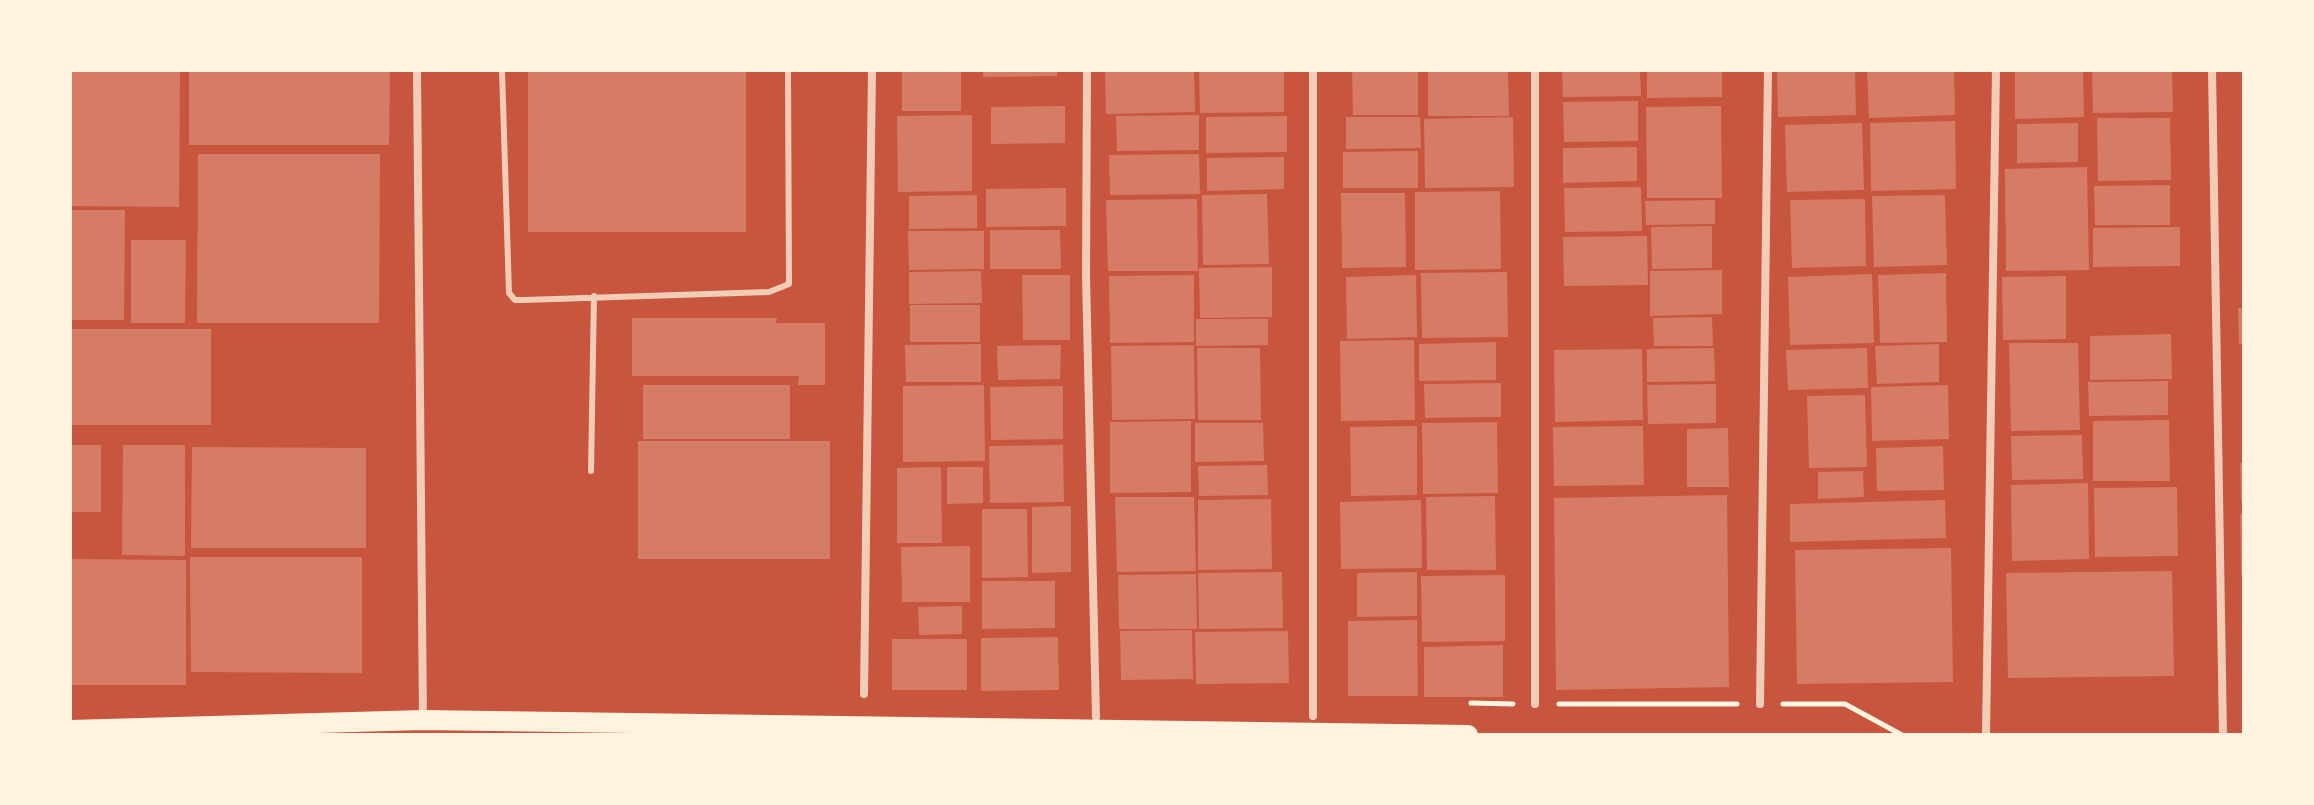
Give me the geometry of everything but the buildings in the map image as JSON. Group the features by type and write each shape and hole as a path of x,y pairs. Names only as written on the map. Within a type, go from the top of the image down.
{"main road":[{"path":"70,730 423,720 1468,735"}],"street":[{"path":"417,70 423,720"},
{"path":"864,694 872,70"},
{"path":"1087,70 1086,292 1096,717"},
{"path":"1313,70 1313,716"},
{"path":"1535,70 1535,704"},
{"path":"1760,704 1768,70"},
{"path":"1986,735 1996,70"},
{"path":"2212,70 2223,735"}],"lane":[{"path":"502,70 509,293 515,300 769,292 789,284 788,70"},
{"path":"591,471 594,296"}]}
